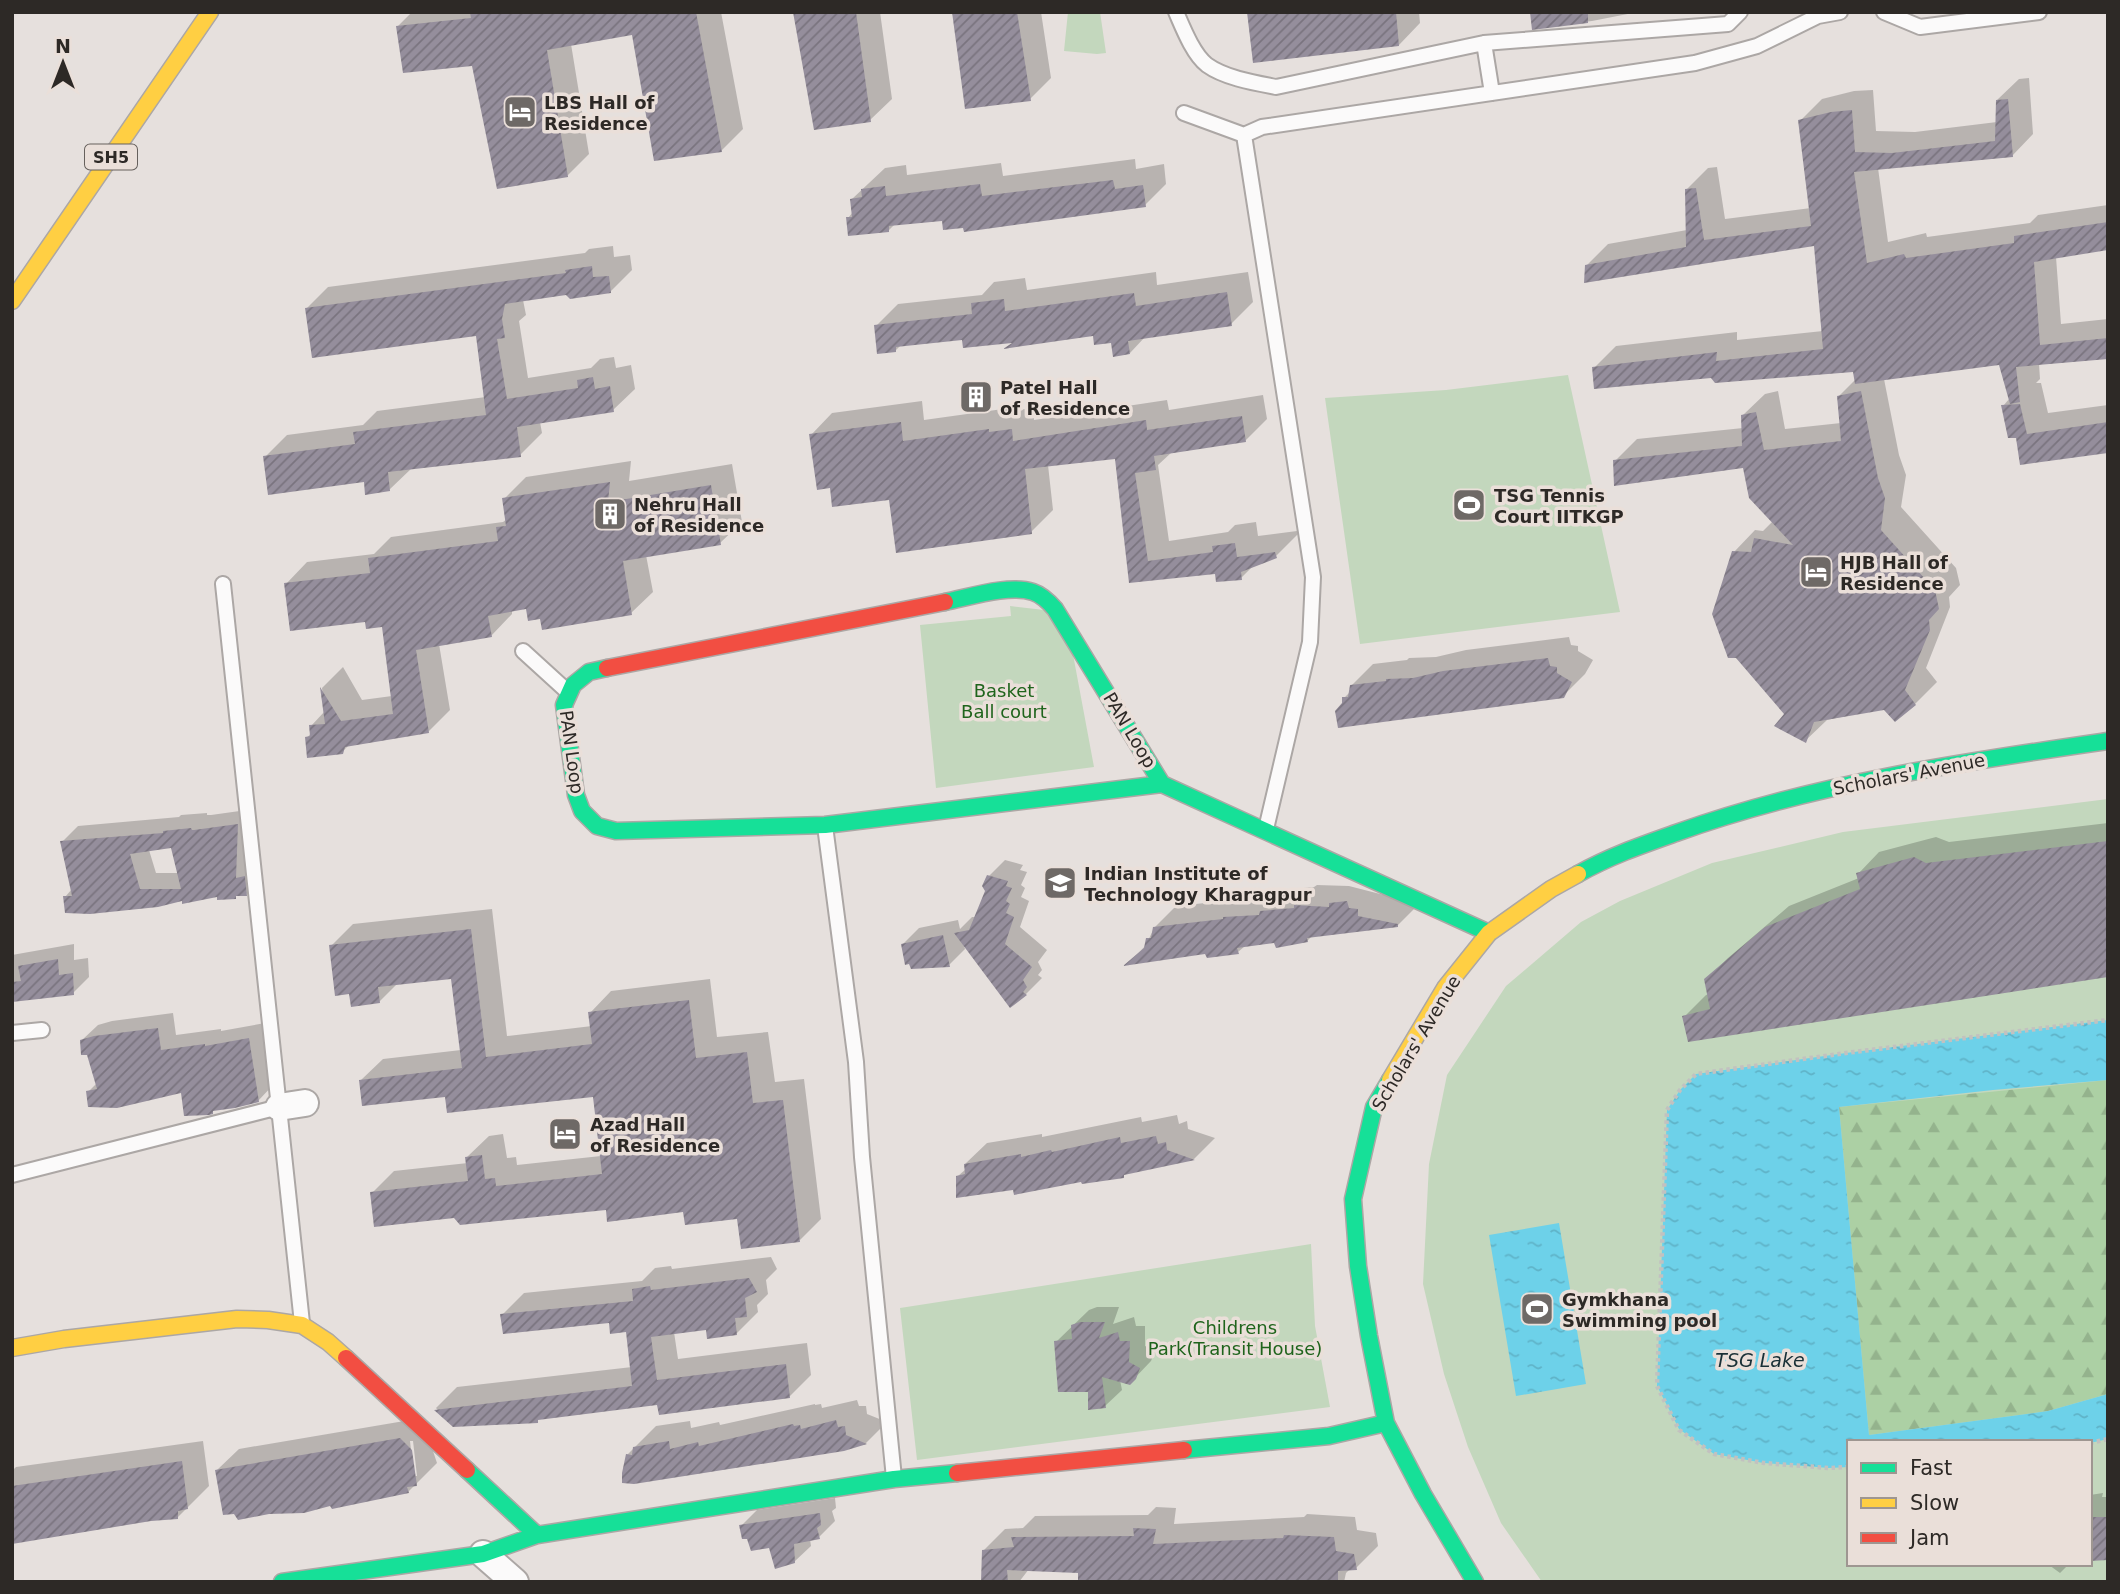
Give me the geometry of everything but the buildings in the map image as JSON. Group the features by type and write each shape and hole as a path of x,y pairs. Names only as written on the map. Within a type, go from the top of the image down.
{"street":[{"name":"SH5","path":"12,301 210,12"},
{"name":"PAN Loop","path":"1162,783 1055,609 1033,590 1008,590 589,671 573,685 564,705 576,794 582,811 597,826 615,831 825,825 1162,783 1489,933"},
{"name":"Scholars' Avenue","path":"1475,1582 1423,1494 1387,1423 1358,1266 1353,1199 1374,1107 1445,988 1489,933 1551,889 1608,858 1725,815 1826,789 2006,756 2108,741"},
{"path":"279,1107 305,1103"},
{"path":"12,1348 64,1339 237,1319 302,1325 328,1342 537,1535"},
{"path":"282,1582 483,1554 537,1535 894,1479 1329,1436 1387,1423"},
{"path":"483,1554 515,1582"}],"lane":[{"path":"1175,12 1188,39 1206,64 1243,81 1276,87 1484,43 1728,24 1740,12"},
{"path":"1184,113 1244,135 1262,127 1695,63 1757,46 1818,16 1840,12"},
{"path":"1884,12 1920,27 2039,12"},
{"path":"1917,12 1920,27"},
{"path":"1484,43 1492,93"},
{"path":"1244,135 1313,577 1310,642 1265,830"},
{"path":"223,584 302,1325"},
{"path":"523,651 569,693"},
{"path":"825,825 856,1062 862,1157 894,1479"},
{"path":"12,1033 42,1030"},
{"path":"12,1175 279,1107"}],"path":[{"path":"1847,1467 1765,1463 1714,1454 1679,1430 1657,1386 1667,1110 1680,1090 1696,1074 2108,1020"}],"green space":[{"path":"1068,12 1100,12 1106,53 1064,51"},
{"name":"TSG Tennis Court IITKGP","path":"1568,375 1620,612 1360,644 1325,398 1446,390"},
{"name":"Basket Ball court","path":"1010,606 1044,610 1072,649 1094,767 936,788 920,625 1011,616"},
{"path":"2108,799 2108,1582 1542,1582 1501,1523 1468,1447 1444,1374 1423,1284 1429,1164 1447,1075 1506,986 1581,922 1620,901 1712,863 1843,832"},
{"path":"2108,1080 2108,1394 2048,1411 1869,1435 1839,1107"},
{"name":"Childrens Park(Transit House)","path":"1311,1244 1315,1326 1330,1407 917,1460 900,1308"}],"water":[{"name":"TSG Lake","path":"2108,1020 2108,1080 1839,1107 1869,1435 2048,1411 2108,1394 2108,1439 2092,1443 2092,1440 1847,1440 1847,1467 1829,1468 1764,1463 1714,1454 1679,1429 1657,1386 1667,1110 1680,1090 1696,1074"},
{"name":"Gymkhana Swimming pool","path":"1559,1223 1586,1384 1516,1396 1489,1235"}],"traffic: fast":[{"path":"945,602 1013,589 1039,595 1055,609 1162,784 1489,933"},
{"path":"607,668 589,672 573,685 564,705 576,795 582,811 597,826 616,831 825,825 1162,784"},
{"path":"1578,874 1651,842 1782,800 1944,766 2108,741"},
{"path":"1390,1080 1374,1107 1353,1199 1358,1266 1369,1336 1386,1423 1423,1494 1475,1582"},
{"path":"1184,1450 1329,1436 1386,1423"},
{"path":"467,1470 537,1535"},
{"path":"282,1582 483,1554 537,1535 894,1479 957,1473"}],"traffic: slow":[{"path":"12,301 210,12"},
{"path":"1390,1080 1445,988 1489,933 1551,889 1578,874"},
{"path":"12,1348 64,1339 237,1319 302,1325 346,1358"}],"traffic: jam":[{"path":"607,668 945,602"},
{"path":"346,1358 467,1470"},
{"path":"957,1473 1184,1450"}],"place":[{"name":"LBS Hall of Residence","path":"520,112"},
{"name":"Patel Hall of Residence","path":"976,397"},
{"name":"TSG Tennis Court IITKGP","path":"1469,505"},
{"name":"Nehru Hall of Residence","path":"610,514"},
{"name":"HJB Hall of Residence","path":"1816,572"},
{"name":"Indian Institute of Technology Kharagpur","path":"1060,883"},
{"name":"Azad Hall of Residence","path":"565,1134"},
{"name":"Gymkhana Swimming pool","path":"1537,1309"}]}
